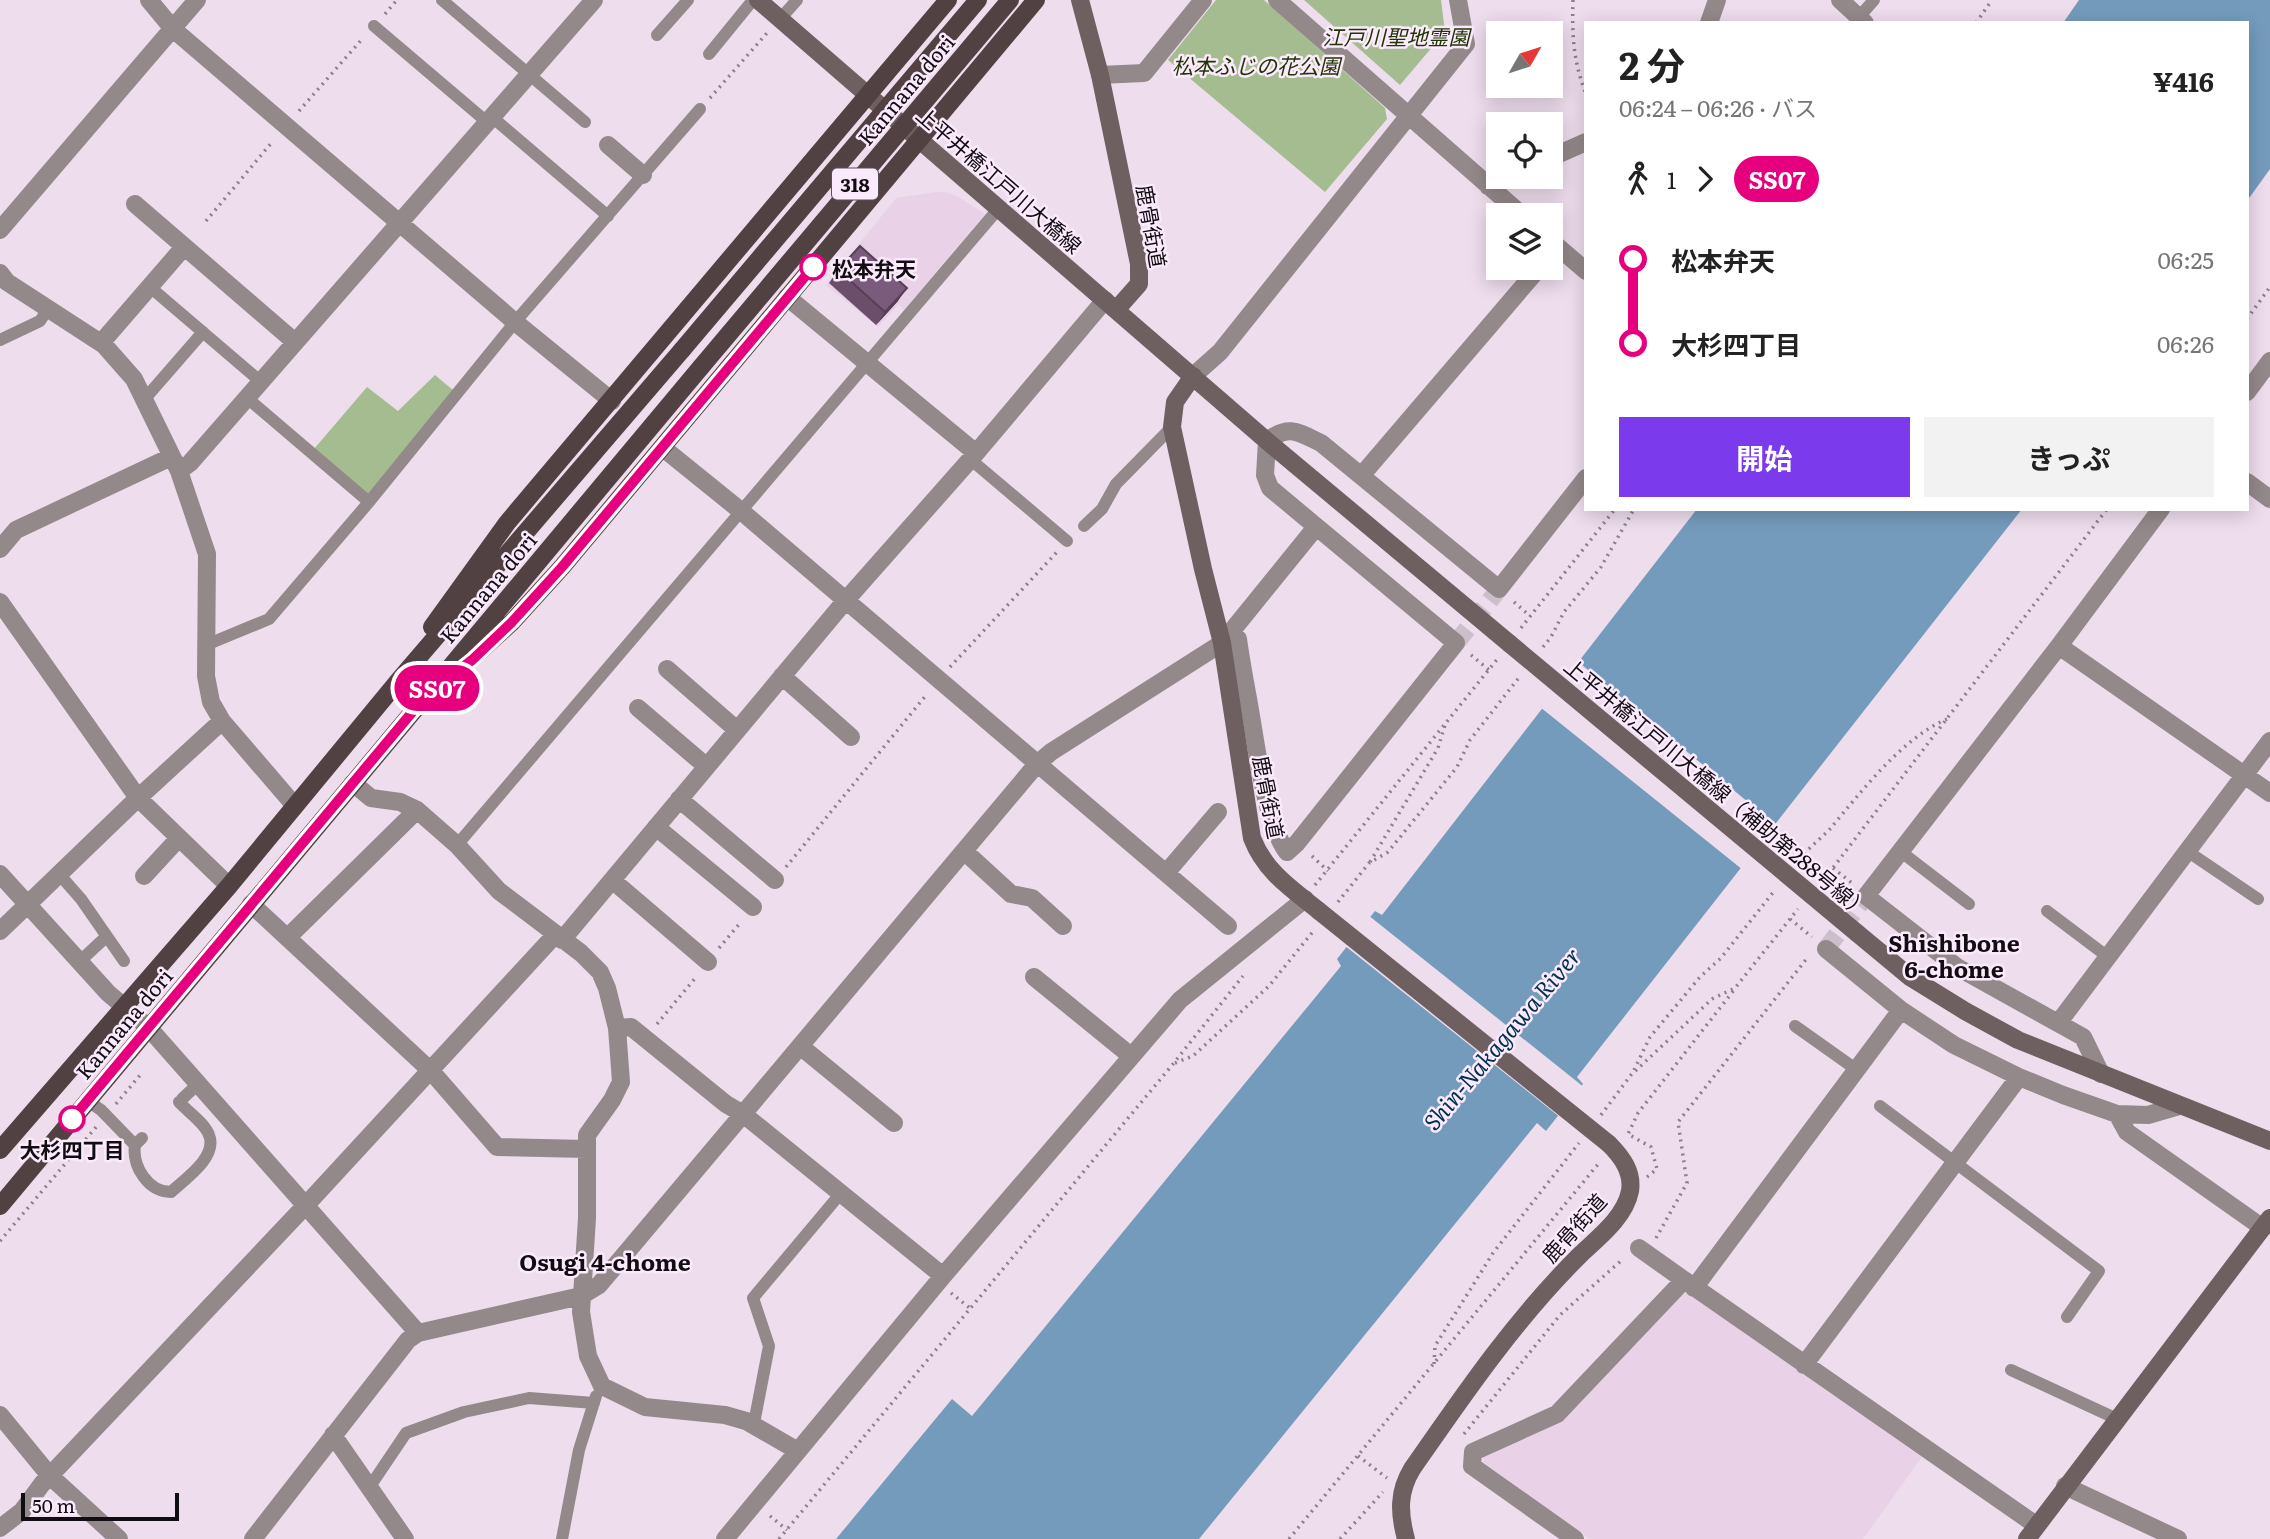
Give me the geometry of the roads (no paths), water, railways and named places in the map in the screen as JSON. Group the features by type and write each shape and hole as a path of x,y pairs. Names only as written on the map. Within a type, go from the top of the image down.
{"main road":[{"path":"399,680 439,616 508,523 948,0"},
{"name":"Kannana dori","path":"0,1150 229,886 399,680 978,0"},
{"name":"Kannana dori","path":"0,1206 1010,0"},
{"path":"424,698 472,660 512,622 663,448 1036,0"}],"street":[{"path":"149,0 173,29 514,322 612,401"},
{"path":"0,230 197,0"},
{"path":"0,549 16,530 175,464 190,463 594,0"},
{"name":"上平井橋江戸川大橋線","path":"758,0 1111,305"},
{"name":"鹿骨街道","path":"1080,0 1100,75 1141,277 1139,284 1111,305"},
{"path":"1100,75 1144,73 1203,0"},
{"path":"1277,0 1486,184"},
{"path":"0,1528 22,1511 50,1476 612,880 846,600 1111,305 1193,376 1220,352 1466,44 1458,0"},
{"path":"1710,21 1717,0"},
{"path":"1840,0 1862,20"},
{"path":"1563,152 1584,143"},
{"path":"608,145 643,176"},
{"path":"1492,189 1508,203"},
{"path":"135,204 295,342"},
{"path":"101,343 184,247"},
{"path":"1563,252 1583,263"},
{"path":"0,274 7,282 101,343 134,379 175,464 207,554 206,676 211,702 222,721 295,806"},
{"path":"1361,476 1529,280"},
{"path":"788,297 973,456"},
{"path":"2249,389 2270,361"},
{"name":"鹿骨街道","path":"1193,376 1175,402 1172,427 1203,569 1226,637 1252,838 1263,862 1278,879 1325,913 1606,1152 1621,1156 1630,1179 1630,1192 1621,1211 1513,1329 1412,1469 1402,1487 1400,1507 1406,1539"},
{"name":"上平井橋江戸川大橋線（補助第288号線）","path":"1193,376 1267,441 1910,977 2018,1040 2270,1141"},
{"path":"1226,637 1238,639 1272,821 1279,841 1287,852 1297,843 1456,643 1270,488 1265,475 1267,441 1278,432 1292,430 1321,443 1499,589 1584,481"},
{"path":"663,448 846,600 1228,926"},
{"path":"2249,483 2270,499"},
{"path":"2101,1074 2083,1037 1957,967 1866,896 2160,511"},
{"path":"253,1539 408,1340 418,1333 581,1296 599,1286 1037,764 1051,752 1226,637 1316,527"},
{"path":"0,602 138,798 229,886"},
{"path":"2059,646 2270,793"},
{"path":"667,669 737,730"},
{"path":"782,676 851,737"},
{"path":"638,708 706,766"},
{"path":"0,930 222,721"},
{"path":"2059,1022 2270,741"},
{"path":"353,783 371,798 400,802 417,810 457,845 499,891 580,953 600,972 607,988 617,1028 621,1082 612,1100 587,1135 587,1218 581,1296 581,1312 589,1356 602,1387 645,1407 725,1415 752,1425 798,1451"},
{"path":"679,799 775,880"},
{"path":"288,937 417,810"},
{"path":"1166,873 1218,812"},
{"path":"656,827 753,907"},
{"path":"144,876 179,838"},
{"path":"964,851 1011,894 1032,898 1063,926"},
{"path":"0,874 79,962 148,1027 418,1333"},
{"path":"612,880 708,962"},
{"path":"725,1539 941,1279 1180,1000 1305,899"},
{"path":"251,904 431,1070 497,1147 587,1149"},
{"path":"1823,946 1901,1010 1954,1045 2019,1077 2117,1114 2148,1115 2179,1106"},
{"path":"1034,977 1131,1056"},
{"path":"1568,1537 1472,1465 1473,1452 1557,1414 1689,1284 1901,1010"},
{"path":"617,1028 631,1027 646,1038 841,1193 941,1279"},
{"path":"800,1046 894,1124"},
{"path":"1804,1366 2019,1077"},
{"path":"1639,1248 2032,1532 2267,1223 2127,1132 2117,1114"},
{"path":"0,1415 50,1476 119,1539"},
{"path":"333,1435 405,1539"},
{"path":"2065,1486 2178,1539"}],"lane":[{"path":"442,0 585,122"},
{"path":"657,35 688,0"},
{"path":"709,54 753,0"},
{"path":"780,19 797,0"},
{"path":"1862,20 1874,0"},
{"path":"374,26 608,216"},
{"path":"206,645 269,619 369,502 514,322 701,108"},
{"path":"457,845 999,208"},
{"path":"150,287 261,382"},
{"path":"0,340 40,321 48,309"},
{"path":"142,398 149,394 203,332"},
{"path":"247,398 369,502"},
{"path":"1084,526 1102,509 1116,484 1172,427"},
{"path":"973,456 1067,541"},
{"path":"1900,851 1969,904"},
{"path":"2188,851 2258,900"},
{"path":"59,874 81,899 124,961"},
{"path":"2047,911 2108,957"},
{"path":"79,962 106,937"},
{"path":"1795,1026 1857,1070"},
{"path":"88,1101 139,1141 133,1156 136,1165 158,1190 171,1192 206,1158 211,1144 208,1133 181,1100 198,1084"},
{"path":"1880,1106 2099,1271 2067,1317"},
{"path":"752,1425 769,1346 753,1298 841,1193"},
{"path":"2011,1370 2117,1419"},
{"path":"562,1539 579,1450 600,1382"},
{"path":"369,1488 406,1433 464,1412 529,1398 594,1403"}],"water":[{"path":"2079,0 2270,0 2270,169 2249,198 2249,21 2064,21"},
{"name":"Shin-Nakagawa River","path":"1695,511 2020,511 1577,1077 1583,1084 1546,1131 1537,1123 1199,1539 836,1539 952,1399 972,1416 1341,966 1337,959 1375,911 1382,915"}],"tunnel":[{"path":"1456,643 1499,589"},
{"path":"1826,949 1866,896"}],"place":[{"name":"松本弁天","path":"813,267"},
{"name":"大杉四丁目","path":"72,1119"}],"district":[{"name":"Shishibone 6-chome","path":"1954,955"},
{"name":"Osugi 4-chome","path":"605,1261"}],"park label":[{"name":"江戸川聖地霊園","path":"1396,35"},
{"name":"松本ふじの花公園","path":"1256,64"}]}
